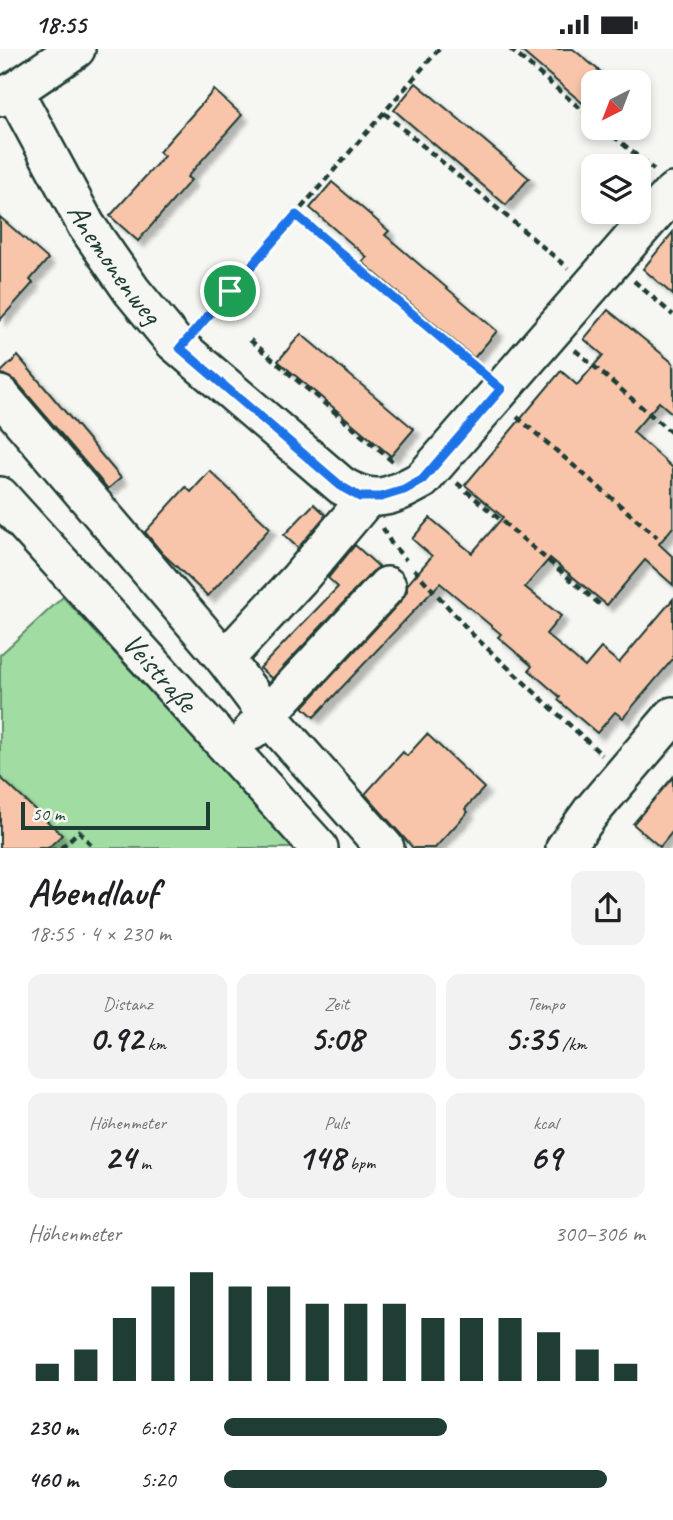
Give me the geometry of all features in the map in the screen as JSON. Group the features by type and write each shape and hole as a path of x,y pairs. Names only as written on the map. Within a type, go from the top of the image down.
{"street":[{"path":"7,94 35,59 76,49"},
{"name":"Anemonenweg","path":"7,94 86,225 132,291 180,348 342,487 360,497 371,497"},
{"path":"225,659 371,497 404,490 426,473 601,274 668,185"},
{"path":"0,395 225,659 267,715 385,848"},
{"name":"Veistraße","path":"0,496 319,848"},
{"path":"232,752 387,586"},
{"path":"565,848 591,812 673,716"}],"path":[{"path":"180,348 439,49"},
{"path":"510,49 581,109"},
{"path":"384,113 601,274 673,314"},
{"path":"617,140 668,185"},
{"path":"296,215 657,537"},
{"path":"552,331 673,434"},
{"path":"250,340 603,607"},
{"path":"371,497 380,523 391,543 437,595 491,653 624,774"},
{"path":"61,848 79,831 94,848"}],"green space":[{"path":"63,597 294,848 0,848 0,655"}],"building":[{"path":"519,49 573,49 598,70 581,70 581,102"},
{"path":"416,83 529,178 506,205 394,110"},
{"path":"214,90 242,115 187,177 191,180 138,241 110,216 164,156 159,152"},
{"path":"332,182 389,231 385,235 497,331 474,358 362,262 367,257 310,208"},
{"path":"0,217 48,259 30,280 33,283 0,320"},
{"path":"673,232 673,295 643,269"},
{"path":"608,310 673,363 673,414 659,402 633,432 673,468 673,527 659,544 673,557 673,585 645,560 607,605 550,558 525,587 561,616 546,634 585,667 601,648 619,663 673,599 673,659 623,718 615,712 597,733 558,700 560,697 529,670 532,666 498,637 501,634 440,583 314,717 303,707 402,600 407,585 432,556 412,539 430,518 472,553 503,517 465,485 561,371 577,385 603,355 584,339"},
{"path":"301,334 414,429 391,456 278,361"},
{"path":"18,356 121,478 108,489 16,381 0,373"},
{"path":"210,471 270,528 208,596 162,553 145,532 186,487 191,492"},
{"path":"314,504 326,515 298,548 284,535"},
{"path":"355,545 379,567 272,679 260,668 338,587 328,578"},
{"path":"427,734 484,788 465,809 468,812 435,848 413,848 365,794 403,752 407,756"},
{"path":"0,777 62,835 48,848 0,848"},
{"path":"673,777 673,831 660,847 633,824"}],"route":[{"path":"296,215 501,389 422,480 404,490 381,497 360,497 342,487 180,348 230,291 296,215"}]}
